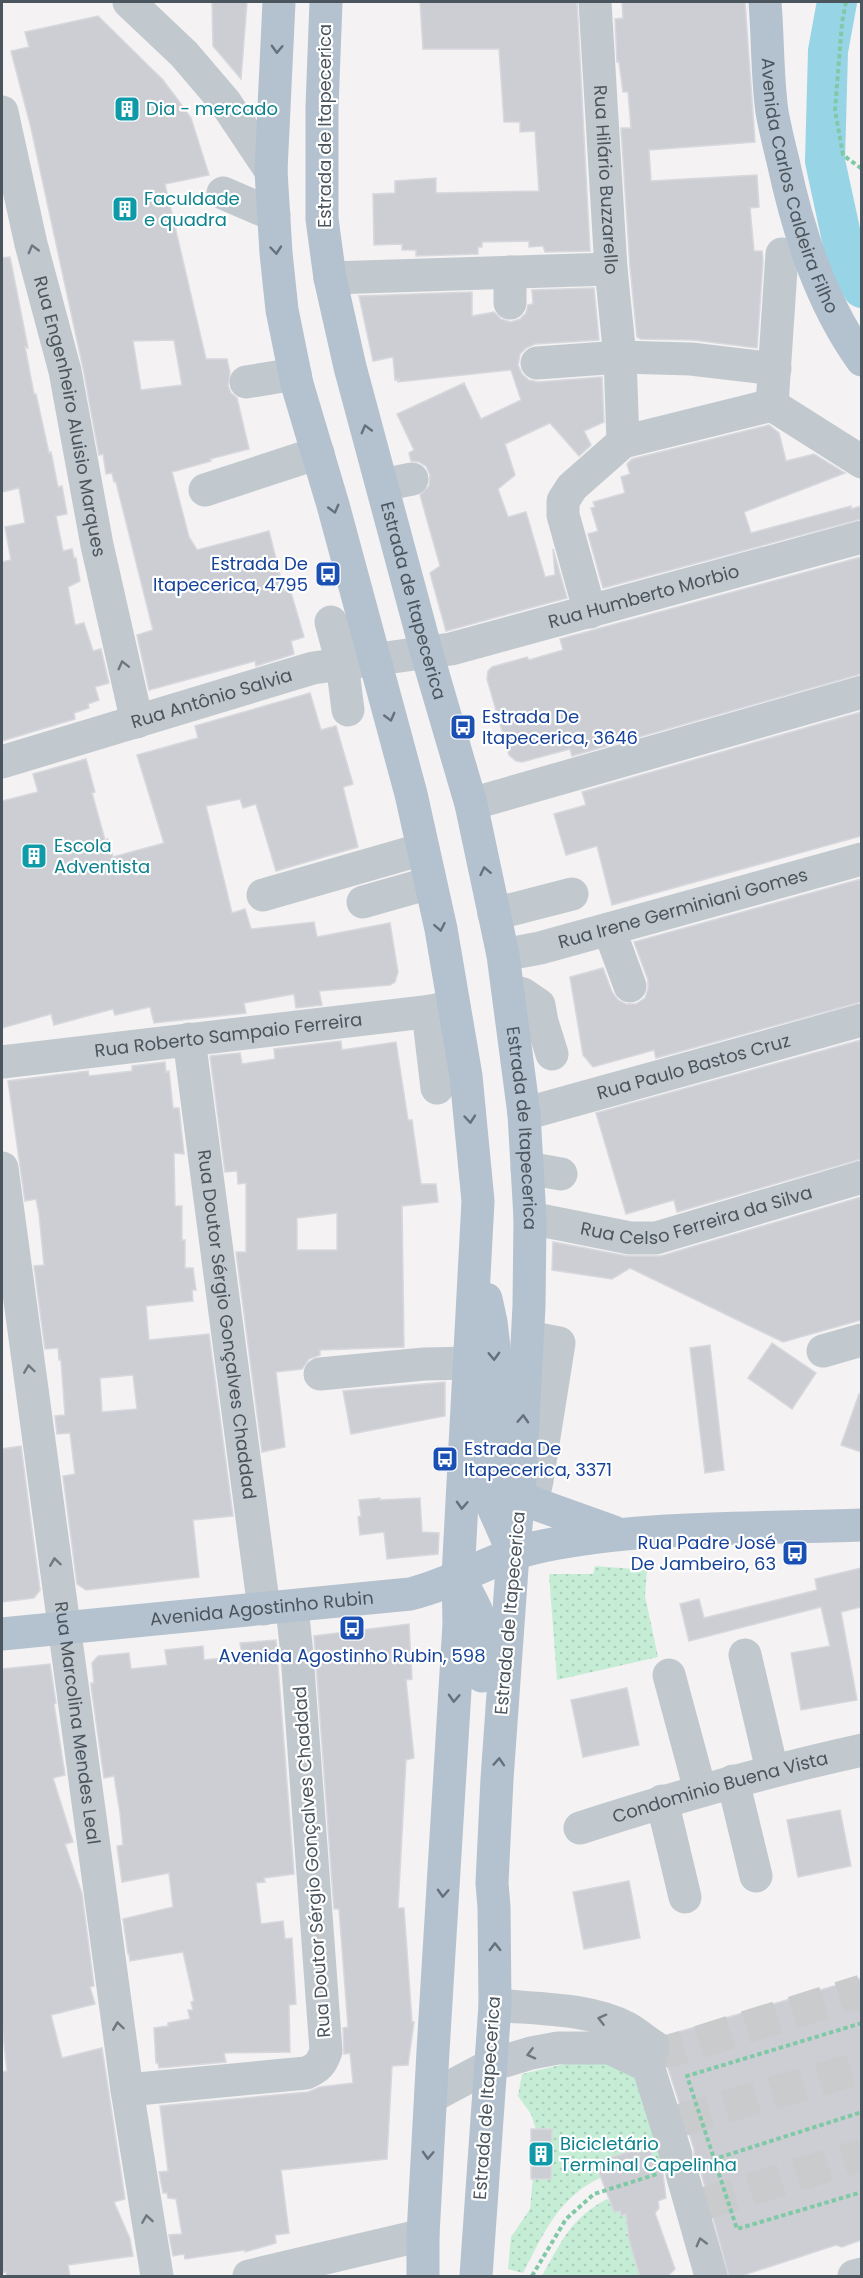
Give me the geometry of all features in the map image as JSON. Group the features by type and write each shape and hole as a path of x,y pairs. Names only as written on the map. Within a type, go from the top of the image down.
{"main road":[{"path":"279,2 271,171 282,310 295,374 411,794 430,883 441,1009 466,1076 478,1201 458,1577 459,1624 423,2235 423,2277"},
{"name":"Estrada de Itapecerica","path":"326,2 322,107 322,219 330,278 350,367 397,482 427,654 471,804 503,956 524,1114 530,1218 528,1337"},
{"name":"Avenida Carlos Caldeira Filho","path":"765,2 772,112 792,202 809,257 829,304 848,341 861,360"},
{"path":"475,1257 491,1322 495,1356 491,1481 494,1509 513,1554"},
{"path":"525,1500 619,1533 861,1525"},
{"name":"Estrada de Itapecerica","path":"476,2277 495,2005 492,1883 513,1554 525,1500"},
{"name":"Avenida Agostinho Rubin","path":"2,1634 410,1594 434,1589 513,1554 541,1546 619,1533"},
{"path":"458,1577 478,1611 485,1635 476,1777 478,1816 492,1883"}],"street":[{"path":"129,2 184,54 225,102 271,171"},
{"name":"Rua Hilário Buzzarello","path":"595,2 611,269 620,357 623,442"},
{"path":"225,102 276,96"},
{"name":"Rua Engenheiro Aluisio Marques","path":"2,112 31,244 65,371 97,546 137,722"},
{"path":"223,193 274,215"},
{"path":"772,405 782,254"},
{"path":"330,278 510,287 611,269"},
{"path":"537,363 620,357 691,359 775,369"},
{"path":"246,382 295,374"},
{"path":"590,612 563,515 563,501 572,487 623,442 772,405 861,462"},
{"path":"205,490 318,453"},
{"name":"Rua Humberto Morbio","path":"427,654 590,612 861,537"},
{"path":"331,622 342,663 348,710"},
{"name":"Rua Antônio Salvia","path":"2,762 313,668 427,654"},
{"path":"471,804 861,692"},
{"path":"263,895 423,849"},
{"name":"Rua Irene Germiniani Gomes","path":"503,956 861,859"},
{"path":"363,902 430,883"},
{"path":"494,914 572,894"},
{"path":"609,928 630,986"},
{"path":"508,990 523,993 539,1005 552,1054"},
{"path":"437,1088 441,1009"},
{"name":"Rua Roberto Sampaio Ferreira","path":"2,1062 441,1009"},
{"name":"Rua Paulo Bastos Cruz","path":"524,1114 861,1020"},
{"name":"Rua Doutor Sérgio Gonçalves Chaddad","path":"127,2090 306,2073 315,2069 323,2061 326,2051 297,1655 278,1608 189,1039"},
{"name":"Rua Marcolina Mendes Leal","path":"2,1168 127,2090 157,2277"},
{"path":"527,1168 561,1174"},
{"name":"Rua Celso Ferreira da Silva","path":"530,1218 630,1238 656,1238 861,1177"},
{"path":"525,1500 537,1481 559,1343 528,1337"},
{"path":"823,1351 861,1340"},
{"path":"320,1374 424,1364 470,1363"},
{"path":"745,1655 772,1770"},
{"path":"669,1675 700,1790"},
{"name":"Condominio Buena Vista","path":"580,1828 772,1770 861,1750"},
{"path":"733,1781 756,1876"},
{"path":"662,1802 684,1897"},
{"path":"495,2005 563,2010 610,2021 627,2028 653,2046 648,2066 673,2123 679,2167 698,2205 711,2277"},
{"path":"431,2097 491,2065 549,2050 610,2048 648,2066"},
{"path":"249,2277 423,2235"},
{"path":"854,2277 861,2274"}],"path":[{"path":"846,2 842,22 835,110 843,155 861,169"},
{"path":"861,2024 687,2076 737,2229 861,2192"},
{"path":"532,2277 566,2219 594,2194 861,2112"}],"green space":[{"path":"595,1566 647,1570 645,1596 658,1657 557,1680 549,1574 593,1574"},
{"path":"613,2059 645,2085 661,2161 602,2177 574,2194 554,2217 523,2273 508,2269 511,2237 530,2209 537,2133 531,2114 518,2096 522,2074 582,2060"},
{"path":"607,2199 633,2222 626,2233 640,2240 650,2276 542,2276 575,2223"}],"building":[{"path":"212,2 247,2 241,79 213,46"},
{"path":"420,2 577,2 590,251 545,252 543,246 529,247 529,241 482,242 482,247 478,247 478,254 416,256 416,250 402,250 402,244 374,245 373,194 395,193 395,181 436,178 436,193 539,191 535,131 520,132 520,122 504,122 499,49 423,49"},
{"path":"622,2 745,2 755,142 649,150 651,181 757,175 759,207 750,208 754,251 762,251 763,261 757,348 693,340 637,337 621,128 631,128 628,92 623,92 619,62 617,62 615,19 623,18"},
{"path":"98,16 163,80 191,118 209,175 165,184 206,359 227,359 230,373 228,386 237,398 249,449 172,472 189,537 197,550 269,531 284,591 290,589 304,637 291,641 294,654 256,666 255,661 149,690 137,635 153,630 116,482 114,482 112,473 106,474 103,454 99,455 83,368 31,128 11,51 29,47 25,32","holes":["174,340 182,385 141,390 133,341"]},
{"path":"10,257 28,348 25,347 34,394 36,394 49,453 51,452 58,487 62,486 67,514 56,516 63,551 72,549 74,558 76,558 80,581 68,587 75,625 84,623 93,651 101,649 109,683 95,687 99,700 88,704 89,708 74,713 75,719 2,741 2,562 11,560 5,527 25,523 19,488 2,492 2,258"},
{"path":"594,288 599,340 535,344 520,354 518,365 522,374 529,380 538,382 602,377 604,422 584,431 591,445 579,456 550,423 505,444 515,475 498,489 508,517 526,512 545,577 555,575 553,549 567,598 446,631 430,573 440,566 420,495 429,486 430,475 426,466 411,461 409,453 414,450 397,414 464,383 481,419 521,400 511,370 398,382 399,379 395,380 393,357 373,361 359,296 472,292 472,316 494,312 501,319 511,322 520,319 526,313 528,305 533,304 532,290"},
{"path":"769,425 779,433 786,461 814,454 845,473 744,512 751,533 851,506 851,509 861,506 861,519 603,588 588,534 598,531 591,508 595,507 593,502 625,493 621,477 630,474 627,464 632,459"},
{"path":"861,557 861,674 572,756 570,749 522,762 516,761 509,755 487,679 488,671 492,667 527,657 529,660 563,650 560,639"},
{"path":"310,693 321,730 336,726 353,784 343,787 358,847 276,871 256,804 243,808 240,799 206,806 232,913 245,909 251,929 314,922 317,937 390,923 398,972 395,982 390,985 319,991 322,1005 296,1008 294,994 244,1003 246,1013 154,1023 150,1007 115,1015 113,1009 54,1025 51,1014 2,1028 2,801 38,792 33,774 86,759 95,792 92,793 105,840 108,839 113,857 164,843 137,755 198,738 195,726"},
{"path":"861,712 861,836 612,905 597,846 566,855 554,814 586,805 582,792"},
{"path":"861,879 861,1002 656,1058 654,1050 593,1067 583,1055 570,977 603,968 612,992 618,1000 626,1004 636,1004 645,998 648,980 634,942"},
{"path":"861,1040 861,1159 677,1212 674,1200 626,1214 596,1113"},
{"path":"341,1041 342,1050 396,1042 408,1120 412,1120 421,1184 436,1184 438,1202 402,1206 404,1347 320,1350 320,1355 309,1359 302,1369 276,1372 285,1447 262,1452 236,1252 246,1252 246,1183 238,1184 237,1171 225,1172 210,1056 240,1053 242,1064 275,1059 274,1049","holes":["337,1213 337,1250 297,1250 297,1218"]},
{"path":"165,1062 166,1072 169,1071 173,1108 179,1108 184,1154 174,1153 175,1206 182,1206 185,1268 193,1268 196,1290 192,1290 193,1301 146,1306 149,1340 209,1334 233,1516 193,1520 199,1577 86,1590 77,1584 63,1476 75,1474 70,1433 57,1434 55,1416 65,1415 61,1360 59,1360 58,1348 45,1349 34,1266 44,1265 39,1214 36,1199 25,1201 8,1081 88,1071 89,1076 132,1071 132,1066","holes":["133,1375 137,1409 102,1412 100,1378"]},
{"path":"861,1197 861,1320 783,1342 630,1268 612,1279 552,1270 553,1242 627,1256 661,1256"},
{"path":"772,1343 816,1373 792,1409 748,1378"},
{"path":"710,1345 724,1470 705,1473 690,1348"},
{"path":"445,1382 445,1416 351,1434 343,1391"},
{"path":"859,1394 861,1394 861,1452 841,1445"},
{"path":"21,1446 40,1590 34,1598 2,1602 2,1449"},
{"path":"380,1498 380,1500 420,1498 422,1532 439,1533 438,1554 387,1559 384,1532 360,1535 359,1500"},
{"path":"861,1568 861,1607 841,1612 857,1700 801,1710 791,1653 830,1646 821,1607 689,1641 680,1604 699,1599 704,1618 817,1590 815,1579"},
{"path":"409,1624 412,1679 406,1680 414,1758 406,1760 398,1908 404,1908 412,2022 414,2022 408,2065 392,2066 387,2159 281,2170 289,2233 275,2235 276,2243 245,2252 245,2250 185,2259 184,2254 173,2256 169,2235 182,2234 176,2199 168,2198 167,2193 163,2193 159,2172 168,2171 160,2106 308,2092 320,2087 353,2083 350,2053 344,2054 343,2028 348,2027 339,1909 334,1909 314,1636"},
{"path":"276,1640 294,1874 264,1878 265,1882 256,1883 261,1924 283,1921 285,1939 292,1938 296,2004 289,2005 290,2052 224,2053 226,2062 159,2068 156,2063 154,2028 190,2019 188,2010 193,2010 191,2002 194,2001 183,1952 130,1961 123,1919 173,1907 169,1873 122,1882 117,1846 123,1845 120,1813 114,1776 104,1778 91,1686 91,1683 94,1683 92,1663 98,1656 129,1653 131,1669 167,1665 165,1650 203,1646 204,1660 242,1656 240,1643"},
{"path":"50,1664 65,1775 53,1778 73,1842 65,1844 82,1894 94,1986 90,1987 95,2004 51,2015 62,2058 102,2048 125,2199 114,2202 130,2239 133,2256 68,2265 70,2277 7,2277 6,2272 2,2273 2,2072 7,2071 2,2026 2,1669"},
{"path":"627,1688 639,1745 583,1757 571,1700"},
{"path":"840,1810 851,1866 798,1877 787,1820"},
{"path":"629,1881 640,1938 584,1949 573,1892"},
{"path":"861,1978 861,2240 842,2247 836,2245 738,2277 729,2277 700,2169 694,2160 694,2149 667,2065 671,2050 671,2040 668,2035"},
{"name":"Bicicletário Terminal Capelinha","path":"531,2129 552,2129 551,2179 531,2179"},
{"path":"648,2146 655,2162 658,2161 662,2166 666,2198 658,2201 659,2208 655,2213 675,2269 667,2277 640,2277 629,2240 626,2214 621,2216 620,2211 614,2212 595,2162"}],"waterway":[{"path":"837,2 828,51 825,161 847,263 862,288"}],"tunnel":[{"path":"653,2046 661,2051 670,2051 862,1991"},
{"path":"678,2121 862,2067"},
{"path":"703,2204 862,2155"}],"place":[{"name":"Dia - mercado","path":"127,109"},
{"name":"Faculdade e quadra","path":"125,209"},
{"name":"Estrada De Itapecerica, 4795","path":"328,574"},
{"name":"Estrada De Itapecerica, 3646","path":"463,727"},
{"name":"Escola Adventista","path":"34,856"},
{"name":"Estrada De Itapecerica, 3371","path":"445,1459"},
{"name":"Rua Padre José De Jambeiro, 63","path":"795,1553"},
{"name":"Avenida Agostinho Rubin, 598","path":"352,1628"},
{"name":"Bicicletário Terminal Capelinha","path":"541,2154"}]}
